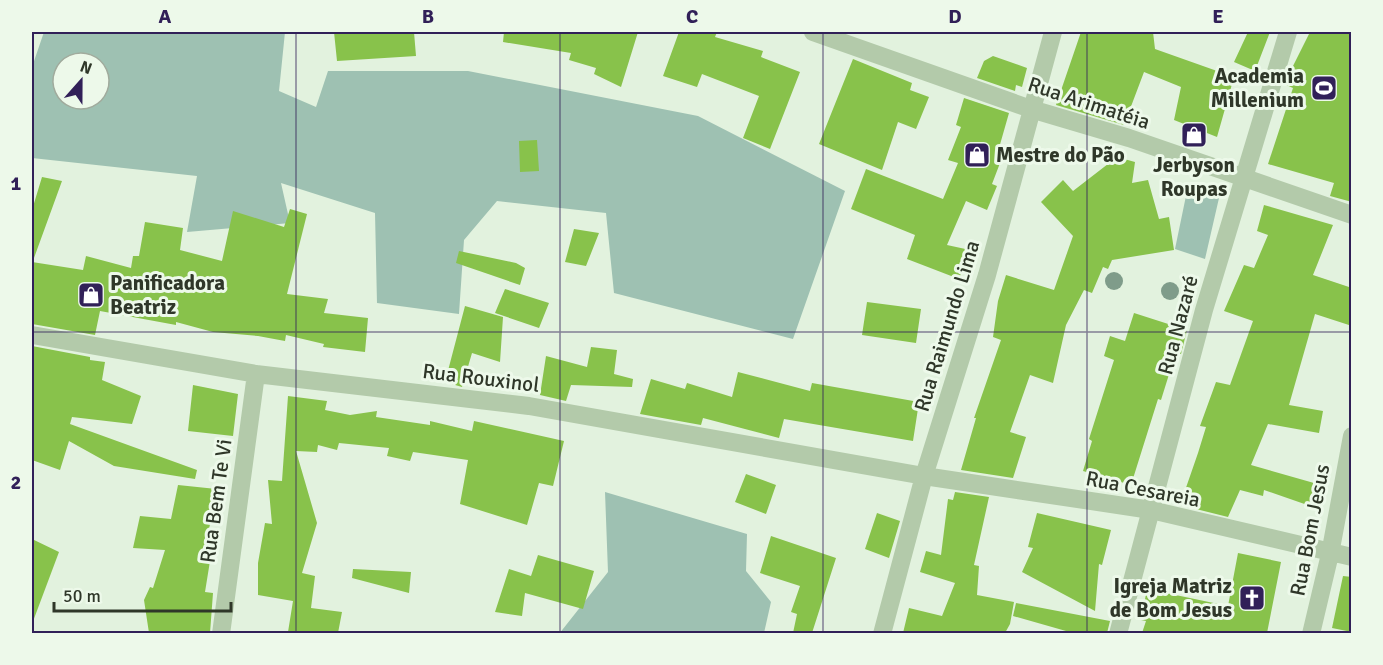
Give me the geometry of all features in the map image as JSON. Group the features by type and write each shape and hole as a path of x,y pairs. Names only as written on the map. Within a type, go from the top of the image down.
{"street":[{"name":"Rua Arimatéia","path":"813,32 1031,109 1129,138 1352,215"},
{"name":"Rua Raimundo Lima","path":"882,633 924,476 987,275 1053,32"},
{"name":"Rua Nazaré","path":"1118,633 1204,310 1288,32"},
{"name":"Rua Rouxinol","path":"32,335 256,374 529,406 924,476"},
{"name":"Rua Bem Te Vi","path":"221,633 256,374"},
{"name":"Rua Bom Jesus","path":"1311,633 1330,554 1352,436"},
{"name":"Rua Cesareia","path":"924,476 1151,510 1330,554 1352,557"}],"green space":[{"path":"44,32 285,32 279,91 316,107 328,71 468,71 698,116 845,191 793,339 614,293 606,213 497,201 464,240 459,314 377,303 375,213 281,183 290,223 187,232 197,176 32,158 32,67"},
{"path":"1187,191 1219,198 1205,259 1175,249"},
{"path":"605,492 747,534 746,571 771,602 764,633 559,634 608,572"}],"building":[{"path":"334,32 414,32 416,56 337,61"},
{"path":"504,32 638,32 621,87 594,74 596,68 569,60 571,53 503,42"},
{"path":"679,32 717,32 715,37 763,51 761,57 800,72 770,149 743,138 759,96 702,74 697,87 663,76"},
{"path":"1081,32 1153,32 1155,49 1234,77 1217,137 1174,120 1181,87 1144,72 1124,125 1056,105"},
{"path":"1248,32 1270,32 1255,71 1234,62"},
{"path":"1310,32 1352,32 1352,202 1330,196 1334,183 1268,164 1293,88 1284,84"},
{"path":"993,56 1027,68 1022,87 1016,85 1015,91 977,78 984,61"},
{"path":"853,59 912,83 910,90 929,97 916,129 898,122 882,170 819,144"},
{"path":"964,98 1009,113 999,148 1005,150 992,184 997,186 987,210 966,201 947,245 970,250 959,279 907,259 915,235 851,209 866,169 943,199 958,163 948,160 961,127 956,125"},
{"path":"537,140 539,171 520,172 519,141"},
{"path":"1117,157 1135,162 1132,183 1148,180 1159,219 1169,217 1174,250 1112,260 1108,269 1103,267 1092,293 1084,290 1066,325 1053,383 1030,375 1010,432 1026,437 1013,478 961,470 976,418 974,418 1001,340 993,337 998,301 1006,275 1054,290 1073,236 1041,202 1063,180 1073,191"},
{"path":"42,177 62,181 34,258 32,258 32,210"},
{"path":"1264,205 1333,225 1313,275 1352,288 1352,326 1315,314 1289,405 1323,411 1319,433 1268,424 1251,465 1321,485 1316,508 1264,490 1263,496 1240,490 1228,517 1180,505 1206,427 1200,426 1216,382 1230,385 1253,321 1224,311 1244,265 1254,268 1268,235 1257,231"},
{"path":"290,209 307,214 287,294 328,299 324,313 368,318 365,352 323,347 324,344 286,335 285,341 213,332 176,322 176,325 100,311 95,335 32,324 32,262 83,270 86,256 131,268 133,256 139,256 145,222 183,228 180,250 222,261 233,211 284,227"},
{"path":"574,229 599,233 586,266 565,262"},
{"path":"459,251 516,263 525,268 520,285 456,263"},
{"path":"505,289 549,303 539,328 495,313"},
{"path":"867,302 921,309 916,343 862,335"},
{"path":"465,306 503,317 500,362 472,353 462,387 445,382"},
{"path":"1134,313 1187,330 1181,354 1176,352 1161,400 1158,399 1131,485 1083,471 1092,441 1089,439 1114,360 1104,356 1110,336 1125,341"},
{"path":"32,346 105,362 102,380 141,396 132,424 72,417 70,424 197,470 195,479 114,466 69,441 60,470 32,460"},
{"path":"591,347 617,350 614,374 633,379 632,387 571,385 566,401 540,395 546,356 587,367"},
{"path":"738,372 810,391 812,383 919,402 913,441 784,419 779,438 703,418 701,425 640,414 651,379 685,389 687,383 732,397"},
{"path":"193,385 238,394 233,436 188,431"},
{"path":"288,396 327,401 325,410 350,415 377,411 376,417 430,425 430,421 472,431 474,421 564,441 553,486 539,483 527,525 460,504 468,460 413,452 410,461 387,456 389,448 339,443 337,450 318,445 317,452 296,451 317,523 302,573 315,576 311,608 342,612 338,633 288,632 293,601 258,595 258,563 265,523 272,524 268,480 282,481"},
{"path":"746,474 776,485 766,514 735,502"},
{"path":"178,485 226,490 218,511 213,511 202,560 210,561 205,592 213,593 210,633 149,633 144,600 150,587 153,588 165,550 133,548 140,516 171,519"},
{"path":"955,492 989,497 974,565 979,566 977,595 1014,602 1010,624 1005,633 903,633 909,608 942,616 955,583 920,572 926,551 941,555 948,499 953,500"},
{"path":"877,513 900,521 889,558 865,549"},
{"path":"1037,513 1111,530 1102,565 1099,564 1095,611 1022,572 1033,548 1028,547"},
{"path":"771,536 836,558 812,633 793,633 797,614 791,612 800,586 760,573"},
{"path":"32,539 59,552 32,624"},
{"name":"Igreja Matriz de Bom Jesus","path":"1238,553 1281,562 1267,633 1142,633 1146,621 1141,620 1147,589 1228,606"},
{"path":"538,555 594,571 583,609 525,593 522,616 495,612 509,569 531,576"},
{"path":"353,569 411,572 409,593 352,578"},
{"path":"1343,576 1352,577 1352,632 1332,628"},
{"path":"1016,603 1110,621 1107,633 1073,633 1013,616"}],"place":[{"name":"Academia Millenium","path":"1324,88"},
{"name":"Jerbyson Roupas","path":"1194,135"},
{"name":"Mestre do Pão","path":"977,155"},
{"name":"Panificadora Beatriz","path":"91,295"},
{"name":"Igreja Matriz de Bom Jesus","path":"1252,598"}]}
